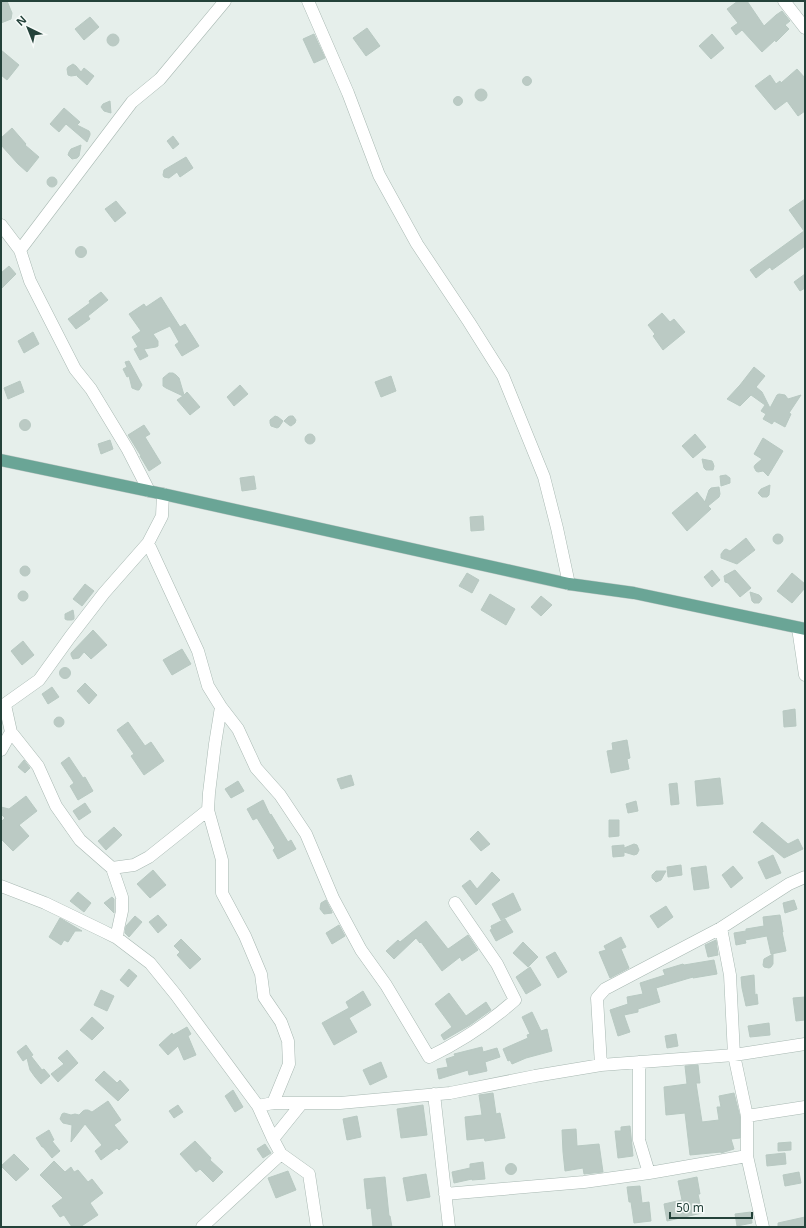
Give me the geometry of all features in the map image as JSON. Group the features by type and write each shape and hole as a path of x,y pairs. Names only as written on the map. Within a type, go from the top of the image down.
{"main road":[{"path":"1,460 163,494 569,584 634,593 802,629"}],"street":[{"path":"20,250 132,102 160,79 225,1"},
{"path":"308,1 348,93 380,175 417,244 503,376 544,477 569,584"},
{"path":"784,1 805,28"},
{"path":"1,225 20,250 30,281 75,369 95,396 128,450 149,491"},
{"path":"117,938 122,911 122,897 112,868 80,840 56,806 38,766 11,732 3,706 38,680 104,593 148,543 162,516 163,494"},
{"path":"148,543 198,651 208,686 221,707 238,729 256,768 280,795 306,834 333,898 361,950 386,985 430,1057 451,1046 498,1014 515,1000 497,964 455,903"},
{"path":"802,629 805,675"},
{"path":"221,707 215,744 208,810 222,860 222,893 245,936 261,974 264,997 281,1022 288,1041 290,1064 273,1103"},
{"path":"1,750 11,732"},
{"path":"112,868 134,865 149,857 208,810"},
{"path":"601,1065 596,998 606,989 721,928 789,884 805,877"},
{"path":"1,886 45,904 117,938 150,963 176,995 258,1106 281,1154 309,1174 317,1227"},
{"path":"721,928 730,976 734,1055 746,1116 747,1156 763,1227"},
{"path":"258,1106 273,1103 340,1103 450,1093 535,1076 601,1065 734,1055 805,1044"},
{"path":"639,1062 639,1140 649,1173"},
{"path":"434,1094 449,1227"},
{"path":"273,1139 302,1103"},
{"path":"746,1116 805,1107"},
{"path":"202,1227 281,1154"},
{"path":"445,1194 584,1182 649,1173 747,1156"}],"building":[{"path":"1,1 7,1 12,13 11,19 1,23"},
{"path":"738,1 747,1 764,26 782,11 790,21 785,25 789,29 776,42 775,40 762,52 742,30 736,35 731,28 738,23 727,9"},
{"path":"90,17 99,27 84,40 75,29"},
{"path":"367,28 380,46 366,56 353,38"},
{"path":"111,34 115,34 119,40 115,46 111,46 107,42 107,38"},
{"path":"314,34 325,58 314,63 303,39"},
{"path":"712,34 724,48 711,59 699,46"},
{"path":"1,50 19,65 7,80 1,75"},
{"path":"73,64 81,72 84,68 94,76 87,85 77,76 78,75 68,75 67,69"},
{"path":"797,69 805,78 805,111 798,116 787,101 775,110 755,86 770,75 776,84 780,81 781,83"},
{"path":"527,76 532,81 527,86 522,81"},
{"path":"479,89 483,89 487,95 483,101 479,101 475,97 475,93"},
{"path":"456,97 460,97 462,101 460,105 456,105 454,103 454,99"},
{"path":"110,101 111,113 104,111 101,107 103,104"},
{"path":"64,108 80,122 77,125 89,131 90,135 87,142 66,124 59,132 50,124"},
{"path":"12,128 26,144 25,145 39,157 27,172 1,145 1,138"},
{"path":"173,136 179,144 173,149 167,141"},
{"path":"81,145 79,156 72,159 68,155 69,152 71,149"},
{"path":"186,157 193,168 180,177 177,172 169,178 164,177 164,170"},
{"path":"50,177 54,177 56,178 56,186 50,187 47,184 47,180"},
{"path":"805,199 805,246 772,270 770,267 756,278 750,270 804,231 789,210"},
{"path":"116,201 126,213 115,222 105,209"},
{"path":"79,247 83,247 85,248 85,256 79,257 76,254 76,250"},
{"path":"9,266 16,274 1,289 1,273"},
{"path":"805,274 805,288 800,291 794,282"},
{"path":"101,292 108,300 88,316 90,319 76,329 68,319 90,303 89,301"},
{"path":"161,297 180,327 185,324 199,346 182,356 175,345 179,342 170,326 153,334 158,341 158,346 144,349 148,356 140,360 134,349 138,347 132,337 141,331 129,314 144,304 146,307"},
{"path":"662,313 670,322 674,319 685,332 663,350 653,336 655,334 648,325"},
{"path":"33,332 39,344 24,353 18,341"},
{"path":"129,361 142,385 139,390 132,388 129,376 127,377 123,369 127,367 125,362"},
{"path":"754,367 765,376 756,387 762,392 770,408 779,394 785,395 788,399 801,395 789,413 791,414 785,427 774,421 772,424 763,419 766,414 761,411 765,405 751,395 740,406 727,399"},
{"path":"169,373 173,373 179,378 184,395 187,392 200,407 190,415 177,400 183,396 163,386 163,378"},
{"path":"391,376 396,391 381,397 375,382"},
{"path":"20,381 24,392 8,399 4,388"},
{"path":"240,385 248,394 234,406 227,397"},
{"path":"275,416 283,421 277,428 271,426 270,423 270,420"},
{"path":"290,416 293,416 296,420 291,426 284,421"},
{"path":"25,419 29,421 31,425 29,429 25,431 21,429 19,425 21,421"},
{"path":"144,425 150,434 145,437 161,463 149,471 128,435"},
{"path":"308,434 312,434 314,435 314,443 308,444 305,441 305,437"},
{"path":"695,434 706,447 693,458 682,446"},
{"path":"763,438 783,451 768,476 763,471 756,471 754,467 762,459 754,454"},
{"path":"110,440 113,449 101,454 98,444"},
{"path":"702,459 712,461 714,466 713,470 706,470 704,468"},
{"path":"726,475 730,478 730,483 721,486 720,476"},
{"path":"254,476 256,489 242,491 240,478"},
{"path":"770,485 769,495 767,497 762,497 758,493 761,489"},
{"path":"719,487 719,497 708,506 711,509 687,531 672,513 697,492 705,502 709,490 711,488"},
{"path":"483,516 484,530 471,531 470,517"},
{"path":"776,534 780,534 782,535 782,543 776,544 773,541 773,537"},
{"path":"746,538 755,550 737,564 721,558 721,554 724,550 726,549 730,551"},
{"path":"23,566 27,566 30,571 27,576 23,576 20,573 20,569"},
{"path":"712,570 720,580 712,587 704,577"},
{"path":"735,570 751,588 740,597 728,583 725,582 724,576"},
{"path":"467,573 479,580 472,593 459,586"},
{"path":"792,573 805,584 805,588 792,603 777,591"},
{"path":"85,584 94,591 82,606 73,599"},
{"path":"21,591 25,591 27,592 27,600 21,601 18,598 18,594"},
{"path":"750,592 761,597 762,599 759,603 754,603 752,601"},
{"path":"490,594 515,609 506,625 481,610"},
{"path":"541,596 552,605 541,616 531,607"},
{"path":"73,610 74,619 65,619 65,614"},
{"path":"93,630 107,645 91,659 84,652 79,658 73,659 71,653"},
{"path":"23,641 34,655 22,665 11,651"},
{"path":"182,649 191,664 172,675 163,660"},
{"path":"63,668 67,668 69,669 69,677 63,678 60,675 60,671"},
{"path":"85,683 97,695 89,704 77,691"},
{"path":"52,687 59,697 48,704 42,694"},
{"path":"795,709 796,726 784,727 783,711"},
{"path":"57,717 61,717 63,718 63,726 57,727 54,724 54,720"},
{"path":"128,722 145,746 151,742 164,761 144,775 131,756 134,754 117,730"},
{"path":"627,740 630,758 627,759 629,769 611,773 607,751 613,750 612,743"},
{"path":"69,757 83,778 85,777 93,791 78,800 70,786 74,783 61,763"},
{"path":"24,760 30,768 25,773 18,767"},
{"path":"351,775 354,785 341,789 337,779"},
{"path":"720,778 723,804 697,806 695,781"},
{"path":"238,781 244,791 231,798 225,789"},
{"path":"677,783 679,804 671,805 669,784"},
{"path":"26,796 37,811 19,825 29,836 13,851 1,839 1,822 5,818 1,814 1,807 9,809"},
{"path":"263,800 270,815 271,814 288,842 291,840 296,849 278,859 273,850 275,848 257,818 253,820 247,809"},
{"path":"636,801 638,811 628,813 626,804"},
{"path":"85,803 91,812 79,820 73,811"},
{"path":"609,820 619,820 619,836 609,837"},
{"path":"762,822 788,844 798,839 803,849 784,858 753,832"},
{"path":"114,827 122,835 106,850 98,841"},
{"path":"478,831 490,844 481,851 470,839"},
{"path":"634,844 637,845 639,850 637,854 634,855 624,852 624,856 613,857 612,846 624,845 624,848"},
{"path":"773,855 781,873 766,879 758,862"},
{"path":"681,865 682,875 668,877 667,867"},
{"path":"706,866 709,888 694,890 691,868"},
{"path":"733,866 743,878 731,888 722,875"},
{"path":"153,870 166,885 150,898 137,884"},
{"path":"656,871 666,871 661,880 656,882 652,878 652,875"},
{"path":"492,872 500,880 476,905 462,886 470,880 477,889"},
{"path":"78,892 91,903 84,912 70,901"},
{"path":"513,893 521,910 501,920 492,904"},
{"path":"112,897 114,899 114,913 104,903"},
{"path":"326,900 332,913 324,914 320,909 321,903"},
{"path":"794,900 797,909 785,913 783,903"},
{"path":"666,906 673,917 658,928 650,916"},
{"path":"158,915 167,925 158,933 149,922"},
{"path":"780,915 786,951 771,954 767,936 745,940 746,943 736,945 734,933 764,926 763,917"},
{"path":"135,916 142,922 129,937 125,933 126,926"},
{"path":"60,918 82,931 75,931 68,942 64,940 61,945 49,937"},
{"path":"505,919 513,932 496,941 490,930 492,929 491,926"},
{"path":"426,921 448,949 468,935 478,950 462,961 460,957 442,971 421,942 420,943 416,938 394,959 386,951 398,940 400,942"},
{"path":"339,925 345,936 332,944 326,933"},
{"path":"621,937 626,947 621,949 629,968 610,978 599,952 606,950 604,946"},
{"path":"181,939 201,959 190,969 177,955 180,952 174,946"},
{"path":"716,940 718,955 708,957 705,945"},
{"path":"523,942 538,957 528,967 513,953"},
{"path":"555,952 567,972 558,978 546,957"},
{"path":"773,954 773,964 771,967 764,967 764,959"},
{"path":"714,960 717,974 693,977 656,988 660,1002 638,1009 638,1012 624,1015 630,1032 618,1036 610,1010 628,1004 627,997 643,994 640,983 665,975 663,970 683,964"},
{"path":"530,967 541,985 526,994 516,977"},
{"path":"129,969 137,976 128,987 120,980"},
{"path":"754,975 755,995 757,994 758,1004 746,1006 741,977"},
{"path":"101,990 114,996 107,1011 94,1005"},
{"path":"363,991 371,1005 349,1018 357,1032 334,1045 322,1023 349,1008 346,1002"},
{"path":"449,993 466,1016 486,1002 491,1010 470,1025 444,1040 441,1035 452,1027 435,1004"},
{"path":"805,997 805,1020 796,1021 793,998"},
{"path":"532,1012 541,1031 547,1029 552,1051 526,1058 512,1064 510,1060 508,1061 503,1049 528,1038 527,1035 530,1034 522,1017"},
{"path":"92,1017 104,1028 92,1040 80,1030"},
{"path":"769,1023 770,1035 750,1037 748,1026"},
{"path":"187,1027 191,1034 188,1036 196,1055 184,1060 178,1046 168,1055 159,1045 172,1033 173,1035"},
{"path":"676,1034 678,1046 667,1048 665,1036"},
{"path":"26,1045 33,1055 31,1056 42,1070 44,1069 50,1076 41,1084 30,1070 27,1058 23,1061 17,1052"},
{"path":"482,1047 483,1052 497,1048 500,1057 485,1062 487,1071 469,1075 468,1070 439,1079 437,1069 448,1067 446,1059 455,1056 454,1054"},
{"path":"67,1050 78,1063 58,1082 51,1074 64,1064 58,1058"},
{"path":"381,1062 387,1077 370,1085 363,1070"},
{"path":"698,1065 700,1083 696,1083 702,1122 719,1120 717,1107 721,1107 719,1096 734,1093 740,1117 740,1138 731,1139 734,1149 721,1153 690,1155 685,1113 666,1115 664,1087 687,1084 685,1066"},
{"path":"104,1071 117,1083 120,1080 129,1090 118,1101 95,1080"},
{"path":"233,1090 243,1107 235,1112 225,1096"},
{"path":"493,1093 496,1114 500,1113 505,1138 485,1141 484,1138 467,1140 465,1117 482,1115 479,1095"},
{"path":"108,1101 121,1120 114,1125 128,1142 119,1150 117,1148 101,1160 95,1151 102,1145 85,1124 71,1142 72,1125 63,1123 60,1119 64,1113 79,1115 85,1110 92,1112"},
{"path":"178,1105 183,1112 174,1118 169,1111"},
{"path":"423,1105 427,1135 401,1138 397,1109"},
{"path":"357,1116 361,1137 347,1140 343,1119"},
{"path":"630,1126 633,1156 618,1158 615,1131 621,1131 621,1127"},
{"path":"576,1129 577,1146 599,1144 603,1172 584,1174 583,1168 565,1171 562,1130"},
{"path":"49,1130 54,1140 52,1141 60,1151 52,1158 36,1138"},
{"path":"195,1141 211,1158 210,1160 223,1172 213,1182 200,1169 196,1172 180,1154"},
{"path":"791,1142 791,1150 778,1151 778,1143"},
{"path":"265,1144 271,1153 263,1158 257,1149"},
{"path":"785,1153 786,1164 767,1166 766,1155"},
{"path":"14,1154 29,1169 16,1181 1,1166"},
{"path":"54,1161 65,1172 71,1167 74,1172 78,1170 88,1182 92,1179 103,1193 90,1203 98,1215 80,1227 72,1227 64,1215 60,1217 52,1206 63,1198 40,1175"},
{"path":"483,1162 485,1179 472,1179 454,1183 452,1172 470,1168 470,1164"},
{"path":"509,1164 513,1164 515,1165 515,1173 509,1174 506,1171 506,1167"},
{"path":"288,1171 296,1190 276,1198 268,1178"},
{"path":"799,1172 801,1183 785,1186 783,1175"},
{"path":"426,1174 430,1197 407,1201 403,1178"},
{"path":"385,1177 389,1216 392,1227 373,1227 371,1208 367,1209 364,1179"},
{"path":"697,1177 700,1194 698,1194 702,1213 667,1221 664,1204 682,1200 678,1181"},
{"path":"640,1186 642,1203 649,1202 651,1221 634,1223 627,1187"},
{"path":"751,1212 752,1223 737,1226 735,1214"},
{"path":"805,1217 805,1227 778,1227 778,1223"}]}
